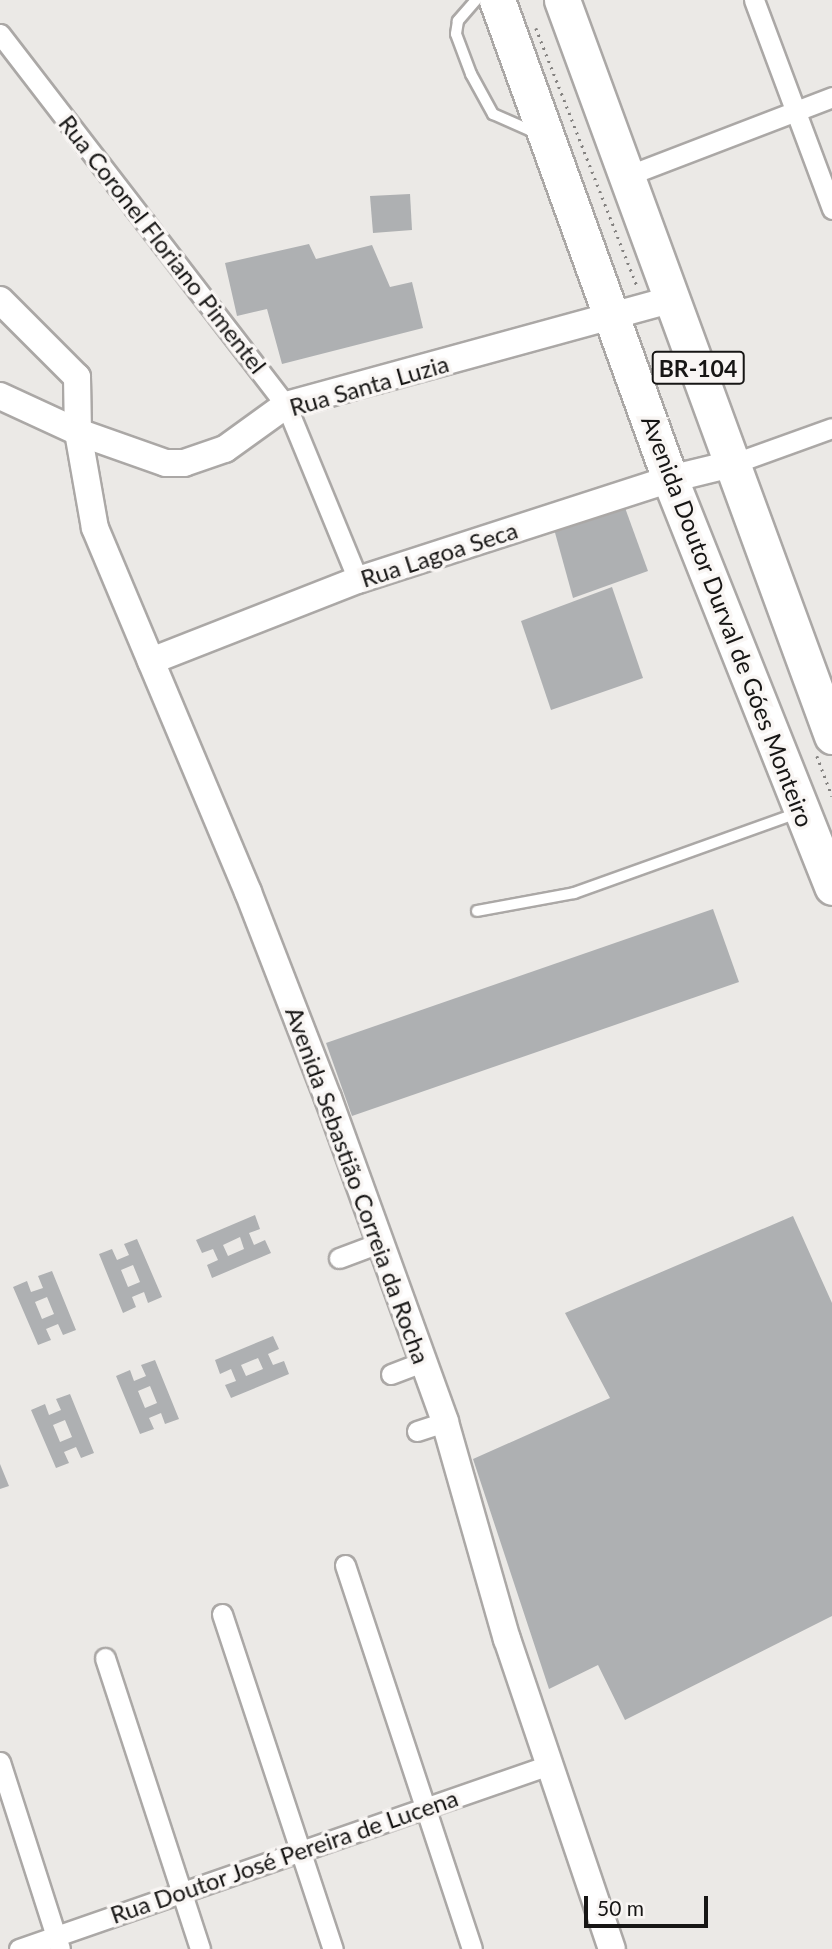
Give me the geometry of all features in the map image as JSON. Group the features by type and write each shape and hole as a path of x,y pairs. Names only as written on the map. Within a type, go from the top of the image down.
{"highway":[{"name":"Avenida Doutor Durval de Góes Monteiro","path":"497,0 670,479 832,887"},
{"name":"BR-104","path":"562,0 624,177 673,299 832,736"}],"street":[{"path":"754,0 798,109 832,209"},
{"name":"Rua Coronel Floriano Pimentel","path":"0,34 286,405 358,580"},
{"path":"624,177 832,97"},
{"name":"Rua Santa Luzia","path":"0,396 78,432 166,463 184,463 225,449 286,405 613,318 673,299"},
{"name":"Avenida Sebastião Correia da Rocha","path":"0,300 77,377 78,432 95,528 248,892 445,1422 507,1639 612,1949"},
{"path":"732,464 832,428"},
{"name":"Rua Lagoa Seca","path":"150,662 358,580 670,479 732,464"},
{"path":"339,1258 379,1243"},
{"path":"391,1374 423,1362"},
{"path":"417,1431 445,1422"},
{"path":"345,1565 472,1949"},
{"path":"222,1614 333,1949"},
{"path":"105,1658 200,1949"},
{"path":"0,1762 58,1943"},
{"name":"Rua Doutor José Pereira de Lucena","path":"19,1949 58,1943 300,1850 549,1765"}],"lane":[{"path":"477,0 458,21 456,34 471,74 493,114 547,137"},
{"path":"477,911 574,893 802,811"}],"building":[{"path":"410,194 412,230 373,233 370,196"},
{"path":"309,244 316,259 372,245 390,287 412,282 423,328 282,364 267,309 237,316 225,263"},
{"path":"624,505 648,571 573,598 554,529"},
{"path":"612,587 643,678 551,710 521,621"},
{"path":"713,909 739,982 352,1116 326,1043"},
{"path":"255,1215 260,1229 249,1233 254,1245 265,1240 271,1253 212,1278 207,1265 218,1260 213,1249 202,1253 196,1240","holes":["240,1237 244,1249 228,1256 223,1245"]},
{"path":"793,1216 832,1303 832,1616 625,1720 598,1665 549,1689 473,1459 610,1398 565,1313"},
{"path":"137,1239 162,1297 148,1303 144,1292 132,1297 136,1307 123,1313 99,1254 112,1249 117,1260 129,1255 124,1244","holes":["133,1265 140,1282 128,1287 121,1270"]},
{"path":"52,1271 76,1330 63,1335 58,1324 46,1329 51,1340 38,1345 13,1287 27,1281 31,1292 43,1288 38,1276","holes":["47,1297 54,1314 42,1319 35,1302"]},
{"path":"273,1336 279,1349 268,1354 273,1365 284,1361 289,1374 231,1398 225,1385 236,1381 231,1369 220,1374 215,1360","holes":["258,1358 263,1369 246,1376 241,1365"]},
{"path":"155,1360 179,1419 165,1424 161,1413 149,1418 154,1429 140,1434 116,1376 130,1370 134,1381 146,1376 141,1365","holes":["150,1386 157,1403 145,1408 138,1391"]},
{"path":"70,1394 94,1453 81,1458 76,1447 64,1452 69,1463 56,1468 31,1410 45,1404 49,1415 61,1410 56,1399","holes":["65,1420 72,1437 60,1442 53,1425"]},
{"path":"0,1464 9,1486 0,1489"}]}
